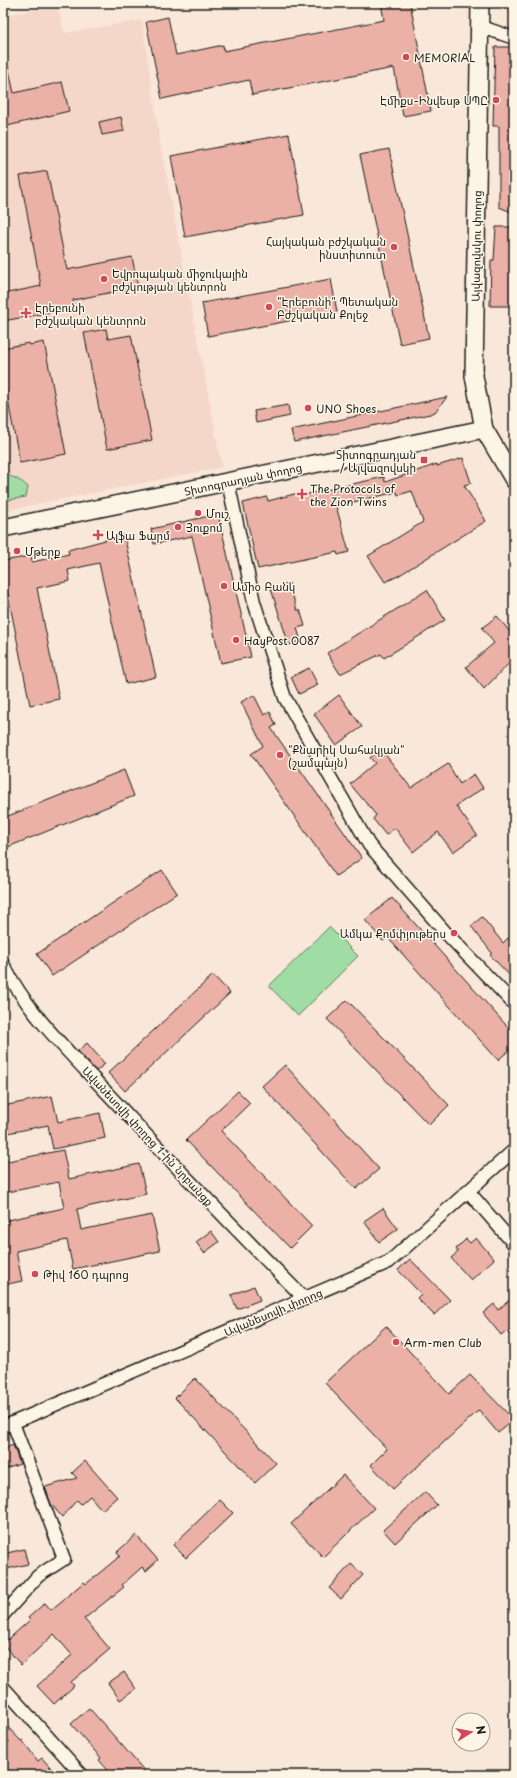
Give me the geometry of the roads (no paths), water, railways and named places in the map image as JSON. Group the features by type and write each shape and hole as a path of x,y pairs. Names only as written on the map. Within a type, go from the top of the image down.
{"street":[{"name":"Այվազովսկու փողոց","path":"480,3 474,376 484,429 514,480"},
{"path":"479,26 514,38"},
{"name":"Տիտոգրադյան փողոց","path":"3,528 484,429"},
{"path":"228,482 254,602 285,698 369,845 446,933 514,1004"},
{"name":"Ավանեսովի փողոց 1-ին նրբանցք","path":"3,964 11,980 38,1018 195,1188 305,1299"},
{"name":"Ավանեսովի փողոց","path":"8,1425 389,1262 469,1192 514,1150"},
{"path":"469,1192 514,1244"},
{"path":"3,1615 38,1576 64,1559 8,1425"},
{"path":"3,1687 82,1775"}],"place":[{"name":"MEMORIAL","path":"406,57"},
{"name":"Էմիքս-Ինվեսթ ՍՊԸ","path":"496,100"},
{"name":"Հայկական բժշկական ինստիտուտ","path":"394,247"},
{"name":"Եվրոպական միջուկային բժշկության կենտրոն","path":"104,279"},
{"name":"\"Էրեբունի\" Պետական Բժշկական Քոլեջ","path":"269,307"},
{"name":"Էրեբունի բժշկական կենտրոն","path":"26,313"},
{"name":"UNO Shoes","path":"308,408"},
{"name":"Տիտոգրադյան / Այվազովսկի","path":"424,460"},
{"name":"The Protocols of the Zion Twins","path":"302,494"},
{"name":"Մուշ","path":"198,513"},
{"name":"Յուքոմ","path":"178,527"},
{"name":"Ալֆա Ֆարմ","path":"98,535"},
{"name":"Մթերք","path":"17,551"},
{"name":"Ամիօ Բանկ","path":"224,586"},
{"name":"HayPost 0087","path":"236,640"},
{"name":"\"Քնարիկ Սահակյան\" (շամպայն)","path":"280,755"},
{"name":"Ամկա Քոմփյութերս","path":"454,933"},
{"name":"Թիվ 160 դպրոց","path":"35,1274"},
{"name":"Arm-men Club","path":"396,1342"}]}
